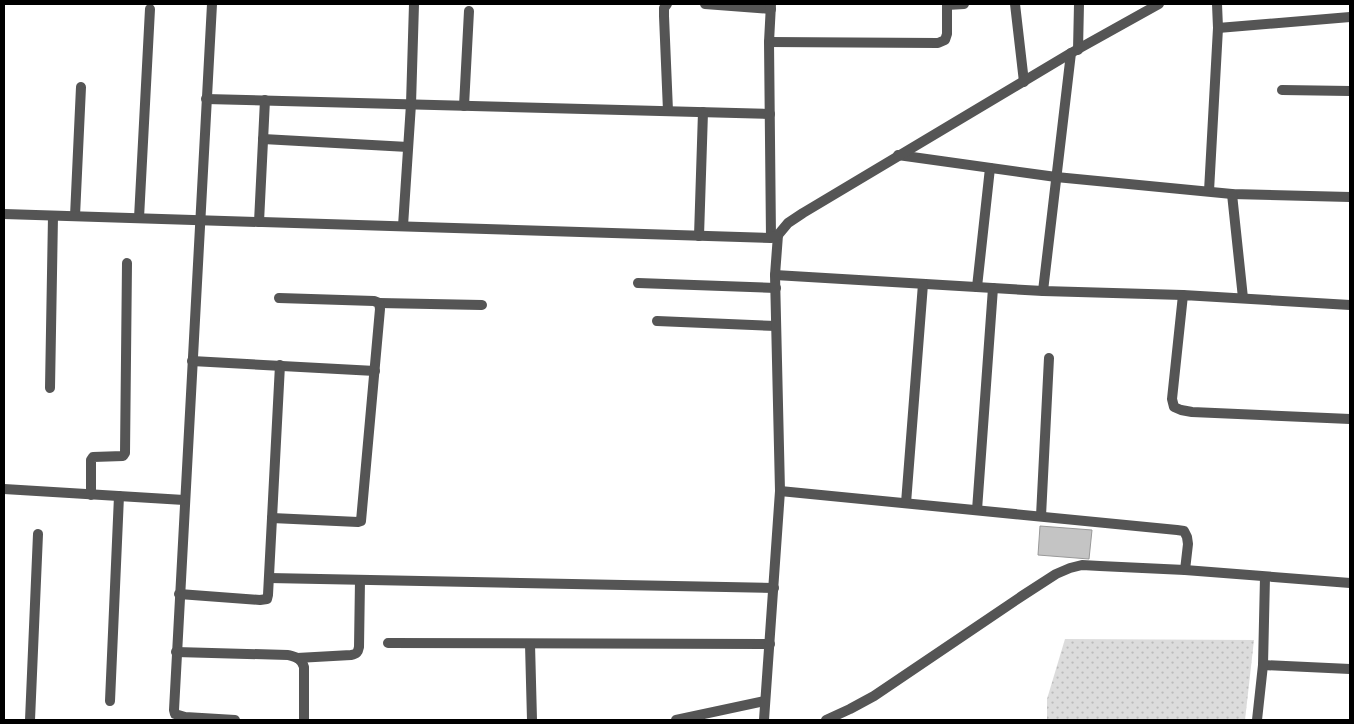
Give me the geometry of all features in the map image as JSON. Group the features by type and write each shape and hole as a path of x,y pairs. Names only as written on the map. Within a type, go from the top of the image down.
{"street":[{"path":"212,4 173,704 175,714 185,718 236,720"},
{"path":"403,226 411,104 414,4"},
{"path":"667,4 664,8 664,16 668,111"},
{"path":"705,4 771,6 769,42 770,114 780,491 764,720"},
{"path":"769,42 938,43 945,40 947,34 947,4 964,4"},
{"path":"1015,4 1024,82"},
{"path":"1043,291 1056,177 1075,52 1079,4"},
{"path":"4,214 699,236 774,236 803,213 898,155 1159,4"},
{"path":"1209,191 1218,28 1217,4"},
{"path":"139,218 150,9"},
{"path":"464,106 469,11"},
{"path":"1218,28 1350,17"},
{"path":"75,216 81,87"},
{"path":"1282,90 1350,91"},
{"path":"206,98 770,114"},
{"path":"259,222 266,100"},
{"path":"699,236 703,112"},
{"path":"263,139 408,147"},
{"path":"898,155 1056,177 1232,194 1350,197"},
{"path":"977,287 990,168"},
{"path":"1232,194 1243,298"},
{"path":"50,388 53,216"},
{"path":"91,495 93,457 118,457 125,453 127,263"},
{"path":"775,275 1043,291 1183,294 1350,305"},
{"path":"638,283 776,288"},
{"path":"906,504 923,284"},
{"path":"977,510 992,288"},
{"path":"1183,294 1172,399 1174,407 1192,412 1350,419"},
{"path":"278,298 374,301 378,303 482,305"},
{"path":"272,518 354,522 361,520 380,309 378,303"},
{"path":"657,321 776,326"},
{"path":"1041,516 1049,358"},
{"path":"192,361 374,371"},
{"path":"179,594 267,599 280,365"},
{"path":"4,490 184,500"},
{"path":"780,491 1184,531 1188,544 1185,570"},
{"path":"110,701 119,496"},
{"path":"30,720 38,534"},
{"path":"826,720 874,696 1022,596 1056,574 1070,568 1082,565 1185,570 1350,583"},
{"path":"1257,720 1263,665 1265,576"},
{"path":"269,578 774,588"},
{"path":"297,658 351,655 358,652 360,647 360,580"},
{"path":"388,644 770,644"},
{"path":"530,644 532,720"},
{"path":"176,652 288,655 297,658 304,667 304,720"},
{"path":"1263,665 1350,669"},
{"path":"676,720 765,701"}],"shaded area":[{"path":"1065,639 1254,640 1245,720 1047,720 1047,699"}],"building":[{"path":"1040,526 1092,530 1089,559 1038,555"}]}
